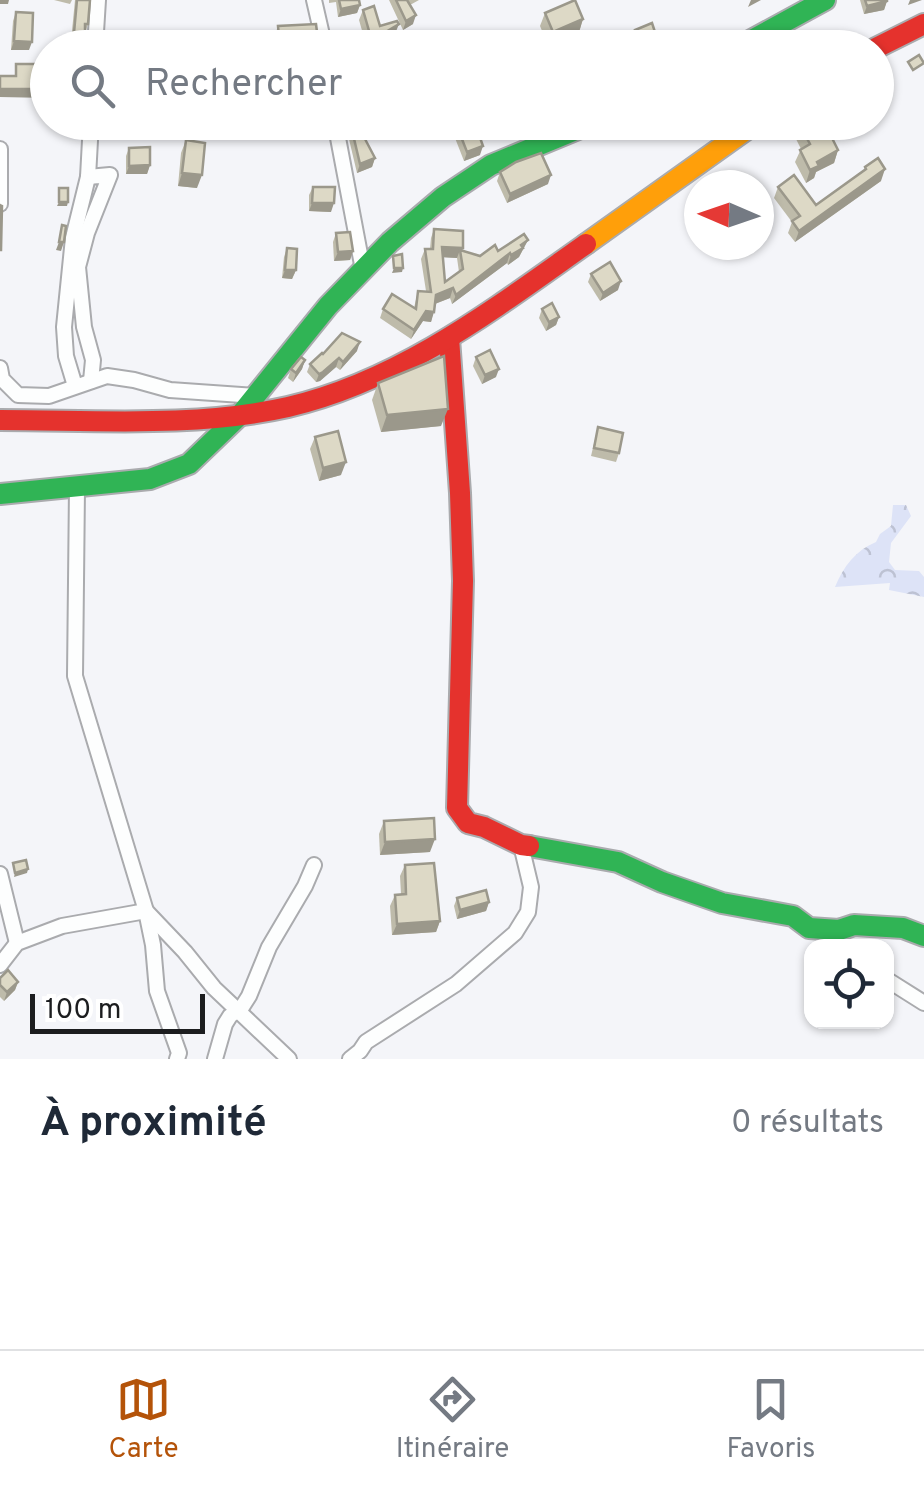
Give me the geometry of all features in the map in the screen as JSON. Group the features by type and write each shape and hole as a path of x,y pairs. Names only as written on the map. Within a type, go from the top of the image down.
{"main road":[{"path":"769,30 825,0"},
{"path":"894,39 924,24"},
{"path":"0,494 150,479 188,464 240,416 328,306 390,242 443,197 491,166 552,140"},
{"path":"0,420 240,416 333,394 392,370 449,338 731,140"},
{"path":"449,338 463,582 457,808 468,823 521,845 618,862 722,903 792,916 809,928 842,938 854,925 903,928 924,936"}],"street":[{"path":"96,30 98,0"},
{"path":"314,0 321,30"},
{"path":"75,386 66,356 64,328 73,238 88,177 90,140"},
{"path":"338,140 363,270"},
{"path":"0,149 0,204"},
{"path":"88,177 110,175 78,267 84,327 93,360 91,381"},
{"path":"0,368 2,379 18,395 49,396 107,376 170,390 256,396"},
{"path":"77,488 75,676 146,911 157,991 177,1057 195,1058"},
{"path":"350,1059 366,1042 456,984 515,933 528,912 531,887 521,845"},
{"path":"215,1059 225,1024 249,996 269,948 314,866"},
{"path":"0,874 17,942"},
{"path":"0,965 17,942 62,926 146,911"},
{"path":"146,911 237,1010 290,1059"},
{"path":"894,984 924,1003"}],"green space":[{"path":"893,505 906,505 911,516 891,543 889,562 895,570 919,571 924,577 924,597 889,590 890,583 835,587 851,560 891,526"}],"building":[{"path":"77,0 90,0 85,30 74,30"},
{"path":"339,0 359,0 360,5 341,9"},
{"path":"396,0 407,0 416,15 406,21"},
{"path":"575,0 583,19 552,30 545,13"},
{"path":"865,0 887,0 887,1 867,6"},
{"path":"374,6 380,26 397,21 399,24 389,30 369,30 363,10"},
{"path":"16,12 33,13 30,42 14,41"},
{"path":"652,23 654,30 635,30"},
{"path":"316,24 317,30 278,30 278,26"},
{"path":"919,55 924,63 913,70 908,62"},
{"path":"16,64 30,64 30,89 0,89 0,76 16,76"},
{"path":"186,140 205,143 202,175 182,173"},
{"path":"354,140 366,140 375,158 360,164"},
{"path":"462,140 481,140 483,146 467,152"},
{"path":"808,140 833,140 838,150 810,170 800,150 810,144"},
{"path":"150,147 150,165 129,166 129,148"},
{"path":"541,153 551,175 510,194 500,172"},
{"path":"878,158 885,169 799,231 792,221 800,216 778,187 794,175 816,205"},
{"path":"313,187 335,187 334,203 312,203"},
{"path":"59,188 68,188 68,202 59,202"},
{"path":"2,206 1,250 0,250"},
{"path":"62,225 66,226 64,242 59,242"},
{"path":"434,229 463,231 463,248 442,247 445,282 463,269 460,250 480,256 495,245 498,251 524,234 528,240 521,245 523,248 510,253 456,295 453,288 436,295 434,312 426,311 414,330 383,309 392,294 416,309 418,291 431,292 425,249 433,249"},
{"path":"350,232 353,251 338,252 336,233"},
{"path":"287,248 297,249 296,270 285,270"},
{"path":"402,254 403,268 394,268 393,256"},
{"path":"610,262 621,281 603,293 591,274"},
{"path":"552,303 559,317 549,322 542,309"},
{"path":"342,333 360,342 343,362 339,358 319,374 310,364"},
{"path":"490,350 499,369 485,375 476,357"},
{"path":"444,356 448,409 387,415 378,383"},
{"path":"301,357 305,360 296,373 291,369"},
{"path":"598,427 623,433 619,453 594,448"},
{"path":"338,431 346,462 323,468 315,437"},
{"path":"434,818 435,839 385,842 384,821"},
{"path":"26,860 28,869 15,873 13,863"},
{"path":"434,863 440,921 397,924 395,895 406,894 405,865"},
{"path":"486,890 489,902 460,910 457,898"},
{"path":"8,970 18,982 7,992 0,985 0,978"}],"traffic: fast":[{"path":"770,30 825,0"},
{"path":"0,494 150,479 189,464 240,415 328,306 390,242 443,197 491,165 551,140"},
{"path":"529,846 618,862 722,903 793,916 809,928 903,928 924,936"}],"traffic: slow":[{"path":"586,244 732,140"}],"traffic: jam":[{"path":"894,39 924,24"},
{"path":"0,420 217,418 288,407 329,395 369,380 444,340 586,244"},
{"path":"449,338 463,581 457,808 468,823 529,846"}]}
